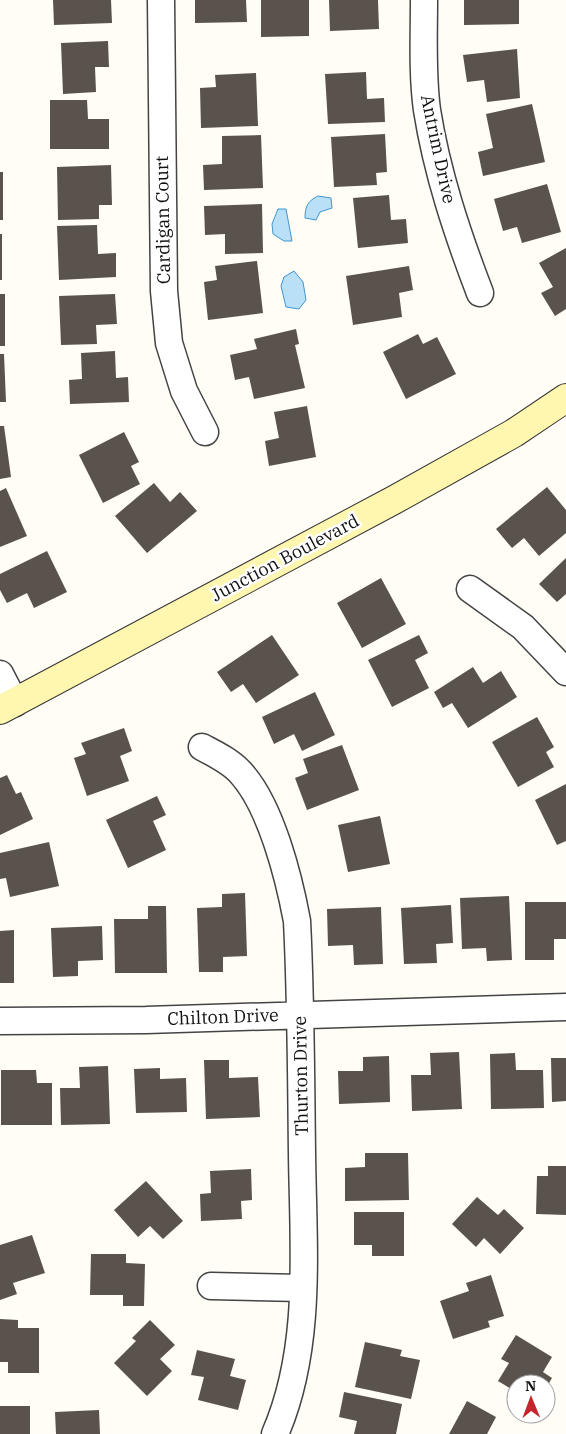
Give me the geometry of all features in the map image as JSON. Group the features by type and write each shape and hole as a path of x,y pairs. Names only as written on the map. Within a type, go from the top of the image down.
{"main road":[{"name":"Junction Boulevard","path":"7,707 394,500 514,432 566,398"}],"street":[{"name":"Cardigan Court","path":"161,0 166,308 169,343 184,391 205,432"},
{"name":"Antrim Drive","path":"424,0 424,60 427,108 436,158 459,238 480,292"},
{"path":"470,590 523,627 566,672"},
{"path":"0,674 7,707"},
{"name":"Thurton Drive","path":"202,747 221,757 240,772 256,796 269,824 290,888 297,922 300,1014 301,1329 297,1359 275,1434"},
{"name":"Chilton Drive","path":"0,1021 109,1021 566,1007"},
{"path":"211,1286 302,1288"}],"water":[{"path":"318,196 331,198 332,208 320,212 316,220 305,218 308,204"},
{"path":"278,209 286,209 292,241 284,241 273,234 272,224"},
{"path":"294,271 303,282 306,300 299,309 286,307 281,286 284,277"}],"building":[{"path":"53,0 111,0 112,23 54,25"},
{"path":"195,0 246,0 247,22 195,23"},
{"path":"261,0 309,0 309,36 261,37"},
{"path":"329,0 378,0 379,29 330,31"},
{"path":"464,0 519,0 519,24 464,25"},
{"path":"108,41 109,67 95,67 96,92 63,94 61,43"},
{"path":"517,49 520,98 487,102 484,80 467,82 463,55"},
{"path":"366,72 367,99 384,98 385,122 328,124 325,74"},
{"path":"256,73 258,126 201,128 200,88 216,87 215,75"},
{"path":"50,100 87,100 88,119 109,119 109,149 50,149"},
{"path":"532,104 545,162 483,176 478,152 493,148 486,114"},
{"path":"385,134 387,172 376,173 377,185 334,187 331,137"},
{"path":"261,135 263,188 204,190 203,165 222,164 222,136"},
{"path":"111,165 112,205 99,205 99,219 58,220 57,167"},
{"path":"0,172 3,172 3,220 0,220"},
{"path":"547,184 561,232 522,243 517,227 503,231 494,199"},
{"path":"389,195 391,220 406,219 408,243 358,248 353,198"},
{"path":"262,204 263,253 225,254 225,234 205,235 204,206"},
{"path":"97,225 98,254 116,253 116,277 59,280 57,226"},
{"path":"0,234 2,234 2,280 0,280"},
{"path":"566,248 566,309 555,316 541,293 553,287 539,263"},
{"path":"257,261 263,313 208,320 204,282 217,280 215,266"},
{"path":"409,266 413,290 399,293 402,317 353,325 346,276"},
{"path":"0,294 5,294 5,346 0,346"},
{"path":"115,294 117,324 96,325 97,344 61,345 59,296"},
{"path":"296,329 299,344 295,345 305,388 254,399 249,377 235,380 230,355 257,349 254,339"},
{"path":"418,334 423,344 437,337 456,374 406,399 383,352"},
{"path":"115,351 116,378 128,377 129,402 70,404 69,380 82,379 81,353"},
{"path":"0,354 4,354 6,402 0,402"},
{"path":"307,406 316,457 269,466 265,441 279,438 274,412"},
{"path":"0,426 4,426 11,477 0,479"},
{"path":"124,432 139,462 131,466 140,484 103,503 79,455"},
{"path":"154,483 170,502 180,492 197,511 147,553 115,516"},
{"path":"547,487 566,510 566,533 539,556 524,538 512,548 496,529"},
{"path":"6,488 27,536 0,547 0,491"},
{"path":"47,551 67,592 34,608 27,593 7,603 0,590 0,574"},
{"path":"566,558 566,594 557,602 539,584"},
{"path":"381,578 406,624 362,648 337,603"},
{"path":"272,635 299,675 256,703 243,684 231,692 217,672"},
{"path":"419,635 428,653 415,660 429,688 392,707 368,660"},
{"path":"473,667 483,683 501,671 517,697 468,728 452,703 443,708 434,692"},
{"path":"315,692 335,735 302,751 294,734 274,744 262,717"},
{"path":"537,717 554,747 546,752 554,767 518,787 492,742"},
{"path":"124,728 132,751 120,756 129,781 87,796 74,758 86,754 81,743"},
{"path":"342,745 359,790 307,810 295,778 308,773 303,759"},
{"path":"7,775 16,794 21,792 33,819 0,835 0,778"},
{"path":"566,784 566,841 557,845 535,800"},
{"path":"157,796 166,815 153,821 166,850 128,868 106,820"},
{"path":"380,816 390,864 348,872 338,825"},
{"path":"49,842 59,886 10,897 6,878 0,879 0,853"},
{"path":"245,893 247,956 223,957 223,972 199,972 197,908 222,907 222,894"},
{"path":"509,896 512,960 487,961 486,948 462,949 460,898"},
{"path":"525,902 566,902 566,939 554,939 554,960 525,960"},
{"path":"451,905 453,943 436,944 437,963 404,964 401,908"},
{"path":"148,906 166,906 167,973 115,973 114,919 148,919"},
{"path":"381,907 383,964 354,965 353,945 328,946 327,909"},
{"path":"102,926 103,960 78,961 78,976 53,977 51,928"},
{"path":"14,930 14,983 0,983 0,931"},
{"path":"459,1052 462,1109 412,1111 411,1075 431,1075 430,1053"},
{"path":"515,1053 516,1070 543,1070 544,1108 491,1109 490,1054"},
{"path":"389,1056 390,1102 339,1104 338,1071 363,1071 363,1057"},
{"path":"551,1058 566,1058 566,1101 552,1102"},
{"path":"204,1060 229,1060 229,1078 258,1077 260,1117 206,1119"},
{"path":"108,1066 110,1124 61,1125 60,1088 80,1088 79,1067"},
{"path":"160,1068 160,1079 186,1078 187,1112 136,1113 134,1069"},
{"path":"1,1070 36,1070 37,1083 52,1083 52,1125 1,1125"},
{"path":"365,1153 408,1153 409,1200 345,1201 345,1168 365,1167"},
{"path":"548,1166 566,1166 566,1215 536,1214 537,1176 548,1176"},
{"path":"251,1169 252,1200 241,1201 242,1219 201,1221 200,1194 211,1193 210,1171"},
{"path":"146,1181 183,1221 163,1239 150,1226 138,1237 114,1210"},
{"path":"477,1197 498,1215 504,1209 524,1228 500,1254 484,1238 476,1247 452,1224"},
{"path":"354,1212 404,1212 404,1256 372,1256 372,1245 354,1245"},
{"path":"32,1235 45,1273 13,1283 17,1294 0,1300 0,1245"},
{"path":"91,1254 126,1254 126,1263 145,1264 144,1306 123,1306 123,1295 90,1295"},
{"path":"491,1275 504,1316 488,1321 490,1327 453,1339 440,1301 469,1291 466,1283"},
{"path":"0,1319 18,1320 18,1328 39,1328 39,1373 8,1373 8,1362 0,1362"},
{"path":"150,1320 175,1345 160,1359 172,1371 147,1396 114,1363 136,1341 132,1338"},
{"path":"516,1335 552,1357 543,1372 546,1374 506,1374 506,1386 498,1381 509,1363 501,1359"},
{"path":"365,1342 402,1350 400,1356 420,1360 411,1399 355,1387"},
{"path":"197,1350 235,1359 230,1376 246,1380 238,1410 198,1400 204,1377 191,1375"},
{"path":"344,1392 402,1404 396,1434 354,1434 357,1421 339,1417"},
{"path":"467,1401 496,1417 487,1434 449,1434"},
{"path":"0,1406 30,1406 30,1434 0,1434"},
{"path":"99,1410 100,1434 56,1434 55,1412"}]}
